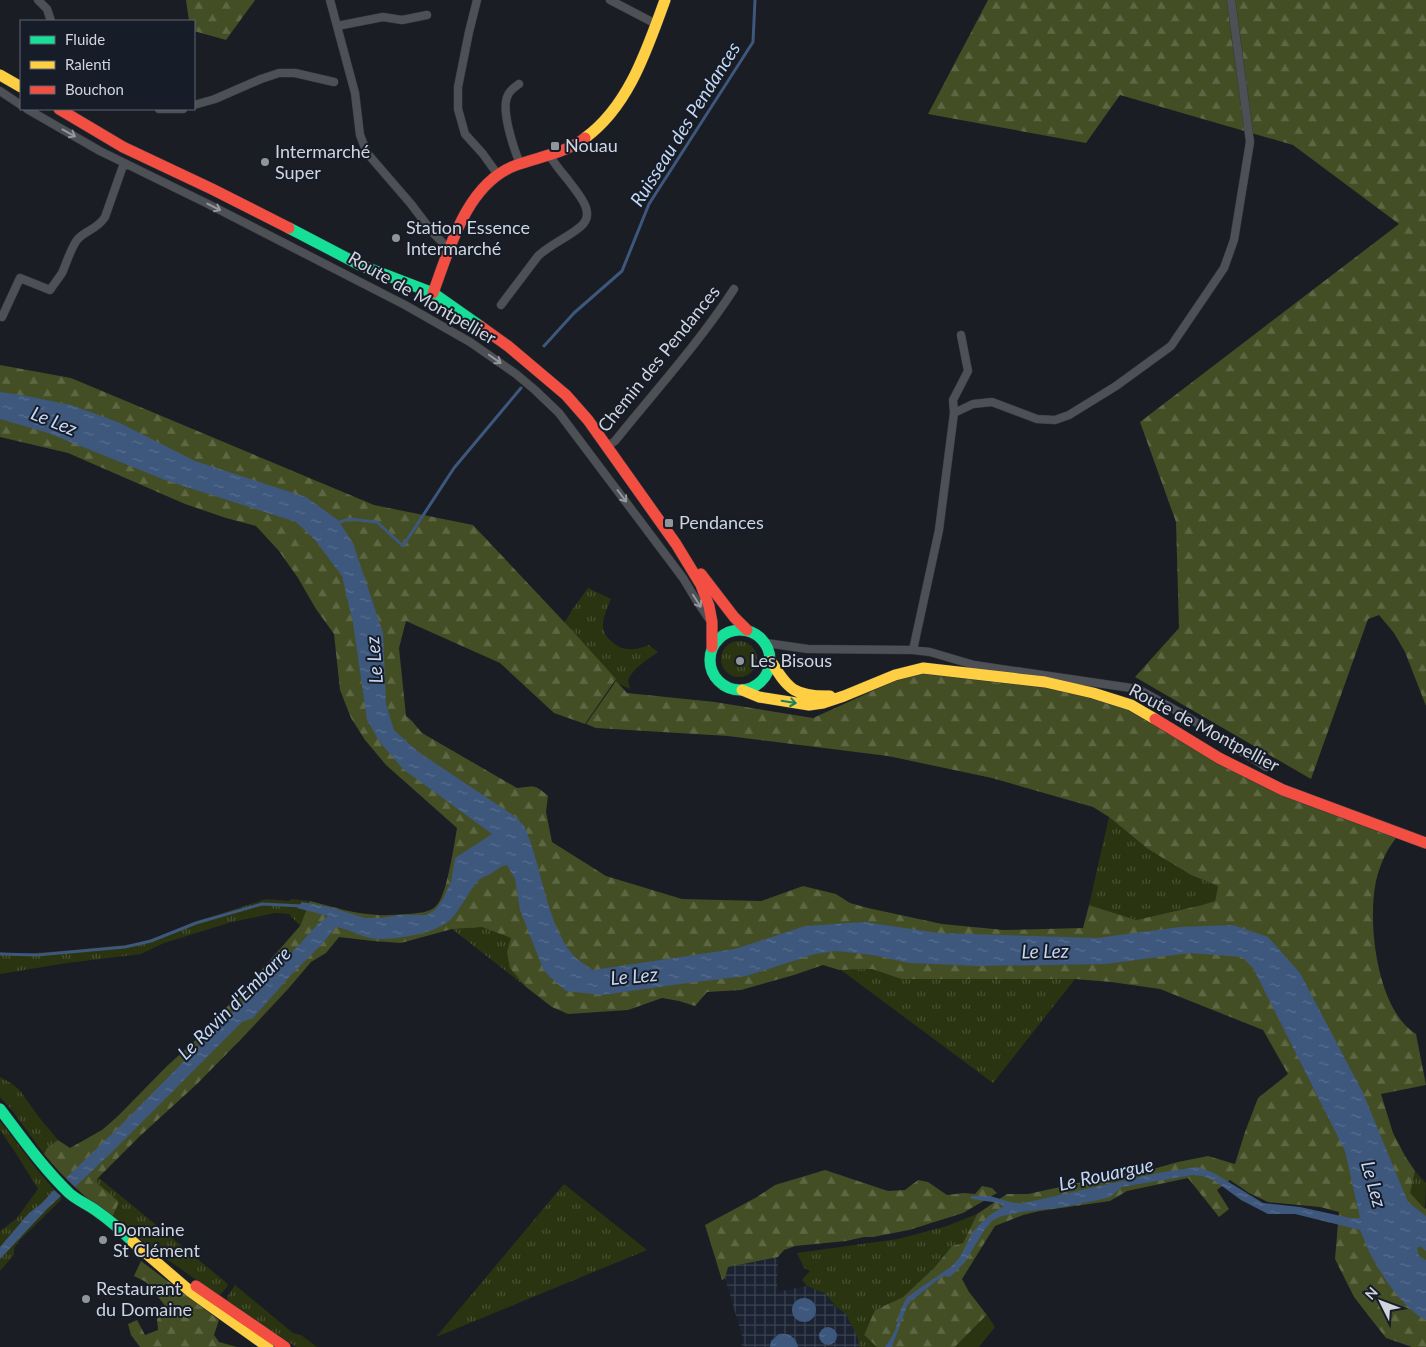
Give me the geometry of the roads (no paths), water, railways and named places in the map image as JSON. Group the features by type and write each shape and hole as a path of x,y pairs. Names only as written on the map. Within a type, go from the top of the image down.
{"main road":[{"path":"433,293 459,226 469,206 480,192 504,171 565,150 584,140 611,113 638,66 665,0"},
{"path":"0,75 20,86"},
{"name":"Route de Montpellier","path":"61,110 123,147 212,189 360,265 433,293 508,346 566,395 588,420 676,544 734,617 747,630"},
{"name":"Route de Montpellier","path":"676,544 701,584 709,606 712,622 712,648"},
{"path":"739,629 747,630 756,634 766,643 771,661 765,678 758,684 742,690 734,690 718,681 713,674 710,665 712,648 723,634 739,629"},
{"name":"Route de Montpellier","path":"771,661 783,682 792,690 807,696 844,696"},
{"name":"Route de Montpellier","path":"742,690 759,697 810,705 823,703 895,675 923,668 1045,682 1093,693 1136,708 1219,758 1283,790 1426,843"},
{"path":"0,1109 57,1182 70,1194 116,1225 191,1292 265,1345"},
{"path":"160,1264 284,1346"}],"street":[{"path":"38,0 47,9 51,20"},
{"path":"330,0 355,93 360,135 367,153 434,234 450,250"},
{"path":"476,0 458,88 458,109 465,134 498,175"},
{"path":"610,0 656,24"},
{"path":"954,413 973,404 992,402 1037,419 1055,420 1069,415 1116,386 1171,346 1224,268 1234,240 1250,142 1231,0"},
{"path":"337,26 382,17 402,20 427,15"},
{"path":"195,106 279,73 295,73 334,82"},
{"path":"519,84 509,92 505,102 510,137 520,164"},
{"path":"0,91 20,104"},
{"name":"Route de Montpellier","path":"29,110 100,151 383,292 470,342 516,374 546,400 564,419 683,578 712,622"},
{"path":"501,305 538,256 581,226 586,219 587,211 584,201 549,156"},
{"path":"2,316 20,278 50,290 62,273 72,248 78,240 82,235 101,224 124,163"},
{"name":"Chemin des Pendances","path":"606,447 615,441 702,334 718,314 734,288"},
{"path":"913,650 939,530 954,413 953,400 968,371 961,335"},
{"path":"766,643 808,648 930,652 974,665 1138,688 1266,766"}],"water":[{"name":"Le Lez","path":"0,392 71,405 118,422 195,461 306,497 338,520 353,543 383,633 386,704 394,730 417,751 516,817 523,825 531,843 550,910 563,941 574,956 593,970 735,949 805,926 864,922 939,933 1097,938 1180,927 1233,925 1268,937 1300,973 1363,1093 1408,1202 1426,1216 1426,1251 1420,1246 1417,1248 1419,1256 1426,1260 1426,1320 1403,1302 1383,1276 1360,1230 1295,1214 1268,1214 1241,1200 1215,1181 1203,1176 1192,1175 1122,1187 1110,1197 1064,1207 1021,1212 993,1220 985,1229 965,1262 950,1277 940,1278 910,1302 892,1347 885,1347 896,1328 900,1311 907,1297 952,1266 960,1257 972,1233 978,1226 1004,1206 970,1198 972,1196 990,1196 1014,1203 1024,1203 1158,1173 1197,1167 1214,1173 1263,1203 1300,1207 1350,1218 1360,1218 1345,1151 1253,968 1242,957 1190,953 1105,964 977,966 909,963 873,955 836,951 815,954 746,976 602,995 566,991 543,969 520,910 515,879 507,865 480,879 453,917 438,928 407,937 377,939 336,927 253,1018 242,1022 75,1187 66,1178 328,916 297,908 302,902 329,907 365,918 427,915 435,910 443,899 451,882 455,858 492,834 403,769 379,741 367,720 353,623 342,576 315,540 296,522 165,480 48,433 0,419"},
{"path":"54,1190 61,1196 0,1259 0,1247 29,1213 41,1204"},
{"path":"804,1298 813,1301 816,1310 813,1319 804,1322 795,1319 792,1310 795,1301"},
{"path":"828,1327 834,1330 837,1336 834,1342 828,1345 822,1342 819,1336 822,1330"},
{"path":"779,1334 791,1336 796,1341 798,1347 770,1347 771,1341"}],"waterway":[{"name":"Ruisseau des Pendances","path":"544,346 574,313 622,271 649,204 753,42 755,0"},
{"name":"Ruisseau des Pendances","path":"337,523 349,519 377,522 403,546 454,468 521,388"},
{"path":"0,954 37,955 125,947 151,941 196,923 262,904 302,906"}],"place":[{"name":"Nouau","path":"555,146"},
{"name":"Intermarché Super","path":"265,162"},
{"name":"Station Essence Intermarché","path":"396,238"},
{"name":"Pendances","path":"669,523"},
{"name":"Les Bisous","path":"740,661"},
{"name":"Domaine St Clément","path":"103,1240"},
{"name":"Restaurant du Domaine","path":"86,1299"}],"water label":[{"name":"Le Ravin d'Embarre","path":"234,1003"},
{"name":"Le Rouargue","path":"1106,1174"}]}
